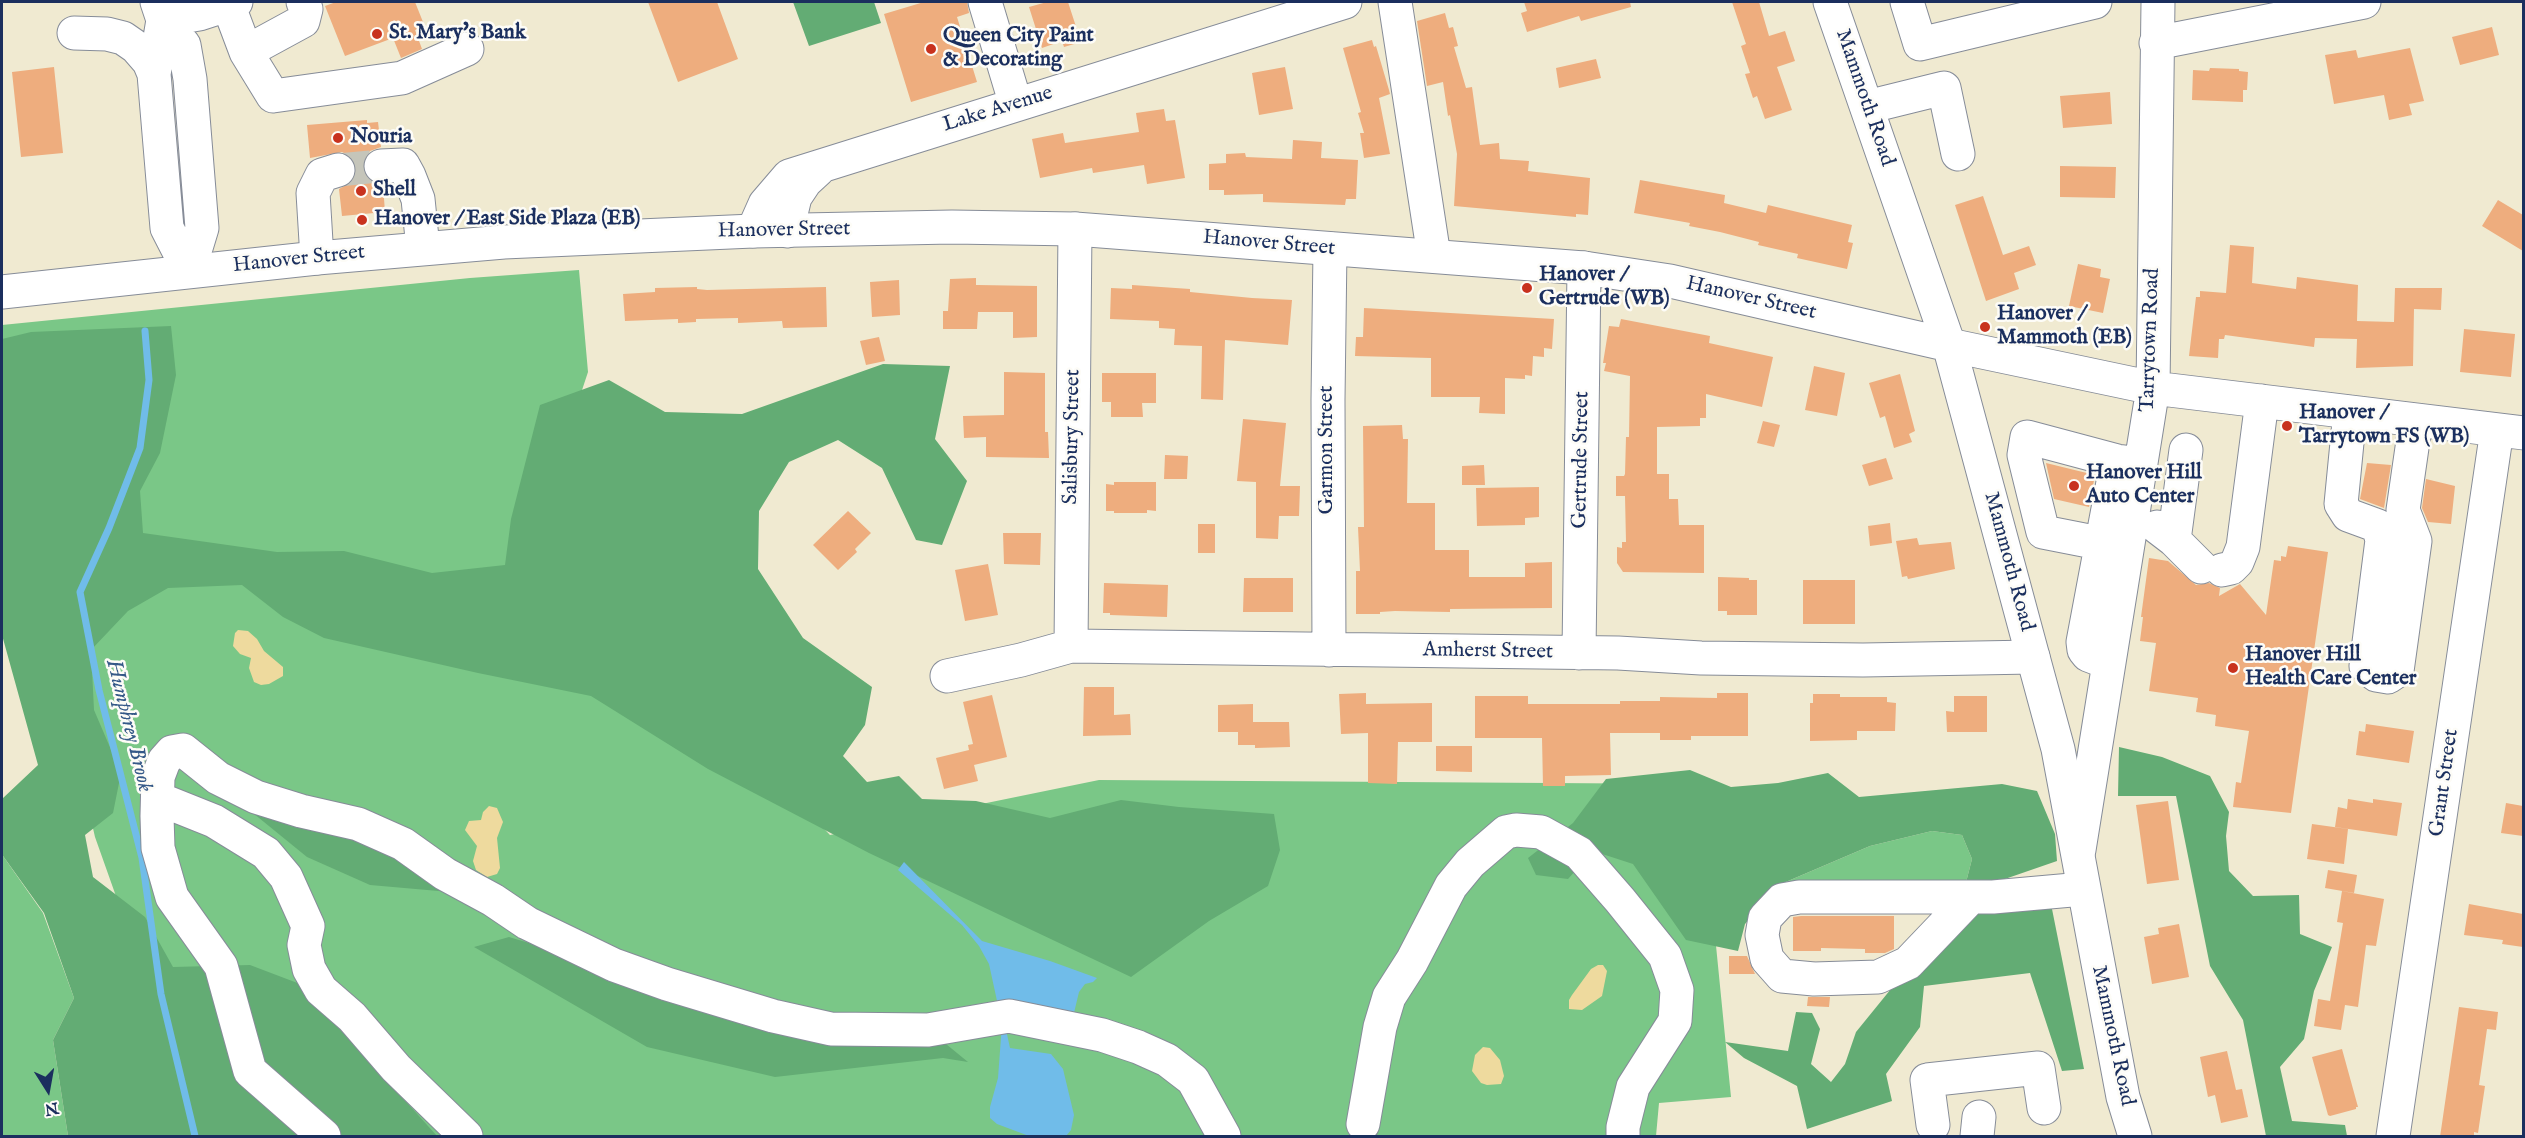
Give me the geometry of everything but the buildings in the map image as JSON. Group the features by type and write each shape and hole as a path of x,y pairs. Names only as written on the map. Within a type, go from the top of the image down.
{"street":[{"path":"246,52 303,21 306,9 303,2"},
{"path":"985,2 1016,105"},
{"name":"Lake Avenue","path":"753,231 765,204 789,176 1016,105 1264,13 1345,2"},
{"path":"1395,2 1434,256"},
{"name":"Mammoth Road","path":"1830,2 1949,345 2058,749 2123,1097 2135,1137"},
{"path":"1907,2 1920,44 2095,2"},
{"name":"Tarrytown Road","path":"2079,852 2132,525 2129,462 2153,388 2158,2"},
{"path":"2157,43 2364,2"},
{"path":"160,11 199,14 232,3 246,52 273,96 402,78 467,48"},
{"path":"160,11 153,74 167,228 189,271"},
{"path":"160,11 184,45 190,79 202,228 189,271"},
{"path":"74,33 107,34 123,38 136,47 149,62 153,74"},
{"path":"1867,107 1944,88 1958,154"},
{"path":"381,166 402,165 409,176 418,199 423,248"},
{"name":"Lake Avenue","path":"788,231 795,197 805,182 823,166"},
{"path":"317,258 313,193 322,175 338,170"},
{"name":"Hanover Street","path":"2,292 423,248 753,231 952,227 1075,229 1584,268 1670,281 1949,345 2153,388 2510,431"},
{"name":"Salisbury Street","path":"1071,646 1075,229"},
{"name":"Garmon Street","path":"1329,650 1330,249"},
{"name":"Gertrude Street","path":"1580,653 1584,268"},
{"path":"2132,525 2162,529 2212,569 2231,568 2237,562 2243,547 2262,401"},
{"path":"2350,412 2341,504 2348,515 2378,526 2382,540 2366,666 2376,675 2388,677 2397,671 2415,541 2403,510 2416,420"},
{"name":"Grant Street","path":"2393,1137 2510,431"},
{"path":"2100,543 2043,532 2024,455 2027,437 2129,462 2100,543 2083,642 2084,650 2088,655 2109,663"},
{"path":"2174,540 2186,450"},
{"name":"Amherst Street","path":"947,676 1021,660 1071,646 1580,653 1863,660 2033,657"},
{"path":"324,1137 250,1071 220,966 172,897 158,848 157,816 158,777 164,761 172,752 183,750 218,778 256,797 358,824 403,844 445,874 493,900 527,923 595,957 667,984 800,1023 831,1029 928,1030 1010,1016 1120,1041 1167,1060 1193,1080 1224,1137"},
{"path":"159,798 214,821 266,853 286,877 308,926 304,945 309,969 321,990 352,1017 396,1068 466,1137"},
{"path":"1363,1124 1380,1027 1389,997 1412,961 1451,886 1470,862 1506,832 1516,830 1541,832 1579,853 1665,956 1669,967 1677,990 1675,1021 1633,1087 1623,1127 1623,1137"},
{"path":"1971,897 1908,963 1878,976 1814,979 1782,976 1767,959 1762,935 1765,918 1782,900 1799,897 1971,897 2083,889"},
{"path":"1933,1125 1927,1080 2038,1068 2044,1108"}],"green space":[{"path":"793,2 874,2 881,23 809,46"},
{"path":"579,270 588,372 537,526 830,835 1099,780 1700,784 1731,1097 1659,1103 1656,1136 201,1136 95,837 2,431 2,325 470,278"},
{"path":"171,326 176,375 160,453 140,491 143,533 277,552 344,551 432,573 505,565 511,519 540,405 609,380 665,412 742,414 883,364 950,366 935,439 967,481 942,545 916,540 882,468 838,440 789,462 759,511 758,569 803,638 872,687 865,725 843,756 867,782 899,776 922,799 976,801 1050,818 1121,800 1274,814 1280,850 1268,886 1209,921 1131,977 869,853 708,769 591,696 324,638 283,617 242,585 168,588 128,611 91,650 94,710 121,773 113,813 85,835 93,877 145,917 173,967 250,965 300,984 437,1136 68,1136 53,1040 74,998 44,913 3,856 2,847 2,799 38,765 2,635 2,339 31,332"},
{"path":"2119,747 2162,757 2210,776 2229,812 2226,836 2229,871 2253,896 2299,895 2300,934 2332,947 2314,991 2304,1039 2280,1067 2292,1121 2345,1125 2347,1136 2266,1136 2243,1020 2210,966 2176,796 2118,796"},
{"path":"1690,770 1731,787 1778,783 1828,773 1859,797 2002,784 2037,791 2055,834 2057,861 1964,890 1972,859 1962,835 1932,831 1870,846 1781,884 1745,924 1738,951 1686,940 1633,864 1593,851 1568,879 1536,875 1528,858 1573,823 1606,779"},
{"path":"248,809 363,837 450,892 370,885 307,857"},
{"path":"1932,831 1962,835 1972,859 1964,890 1781,884 1870,846"},
{"path":"2,847 3,856 43,913 74,998 53,1040 68,1136 2,1136"},
{"path":"1988,904 2051,904 2084,1069 2062,1071 2030,973 1924,986 1920,1027 1886,1074 1892,1101 1807,1129 1797,1086 1744,1058 1725,1042 1788,1051 1796,1012 1812,1013 1820,1029 1811,1064 1831,1082 1845,1064 1856,1032 1908,968"},
{"path":"509,937 855,1041 946,1044 968,1062 943,1058 775,1077 647,1047 474,947"}],"sand":[{"path":"238,630 248,631 257,639 264,651 283,667 283,676 269,684 261,685 254,682 249,668 251,658 240,654 233,646 235,633"},
{"path":"489,806 497,808 503,822 497,838 500,868 497,874 487,877 476,870 473,861 477,846 465,830 469,821 481,820 483,812"},
{"path":"1603,965 1607,971 1602,996 1582,1010 1569,1009 1569,1000 1572,995 1591,969"},
{"path":"1483,1047 1490,1048 1500,1060 1504,1076 1501,1084 1481,1083 1472,1071 1475,1055"}],"water":[{"path":"904,862 982,941 1097,978 1085,984 1079,992 1073,1017 999,1010 989,964 979,946 962,925 898,870"},
{"path":"1002,1024 1005,1025 1010,1048 1051,1054 1063,1069 1074,1115 1071,1130 1066,1136 1029,1136 997,1124 990,1118 990,1107 998,1078"}],"waterway":[{"name":"Humphrey Brook","path":"145,331 149,380 140,448 109,528 80,592 99,690 142,858 161,994 195,1136"}],"tunnel":[{"path":"338,170 381,166"}],"place":[{"name":"St. Mary's Bank","path":"377,34"},
{"name":"Queen City Paint & Decorating","path":"931,49"},
{"name":"Nouria","path":"338,138"},
{"name":"Shell","path":"361,191"},
{"name":"Hanover / East Side Plaza (EB)","path":"362,220"},
{"name":"Hanover / Gertrude (WB)","path":"1527,288"},
{"name":"Hanover / Mammoth (EB)","path":"1985,327"},
{"name":"Hanover / Tarrytown FS (WB)","path":"2287,426"},
{"name":"Hanover Hill Auto Center","path":"2074,486"},
{"name":"Hanover Hill Health Care Center","path":"2233,668"}]}
